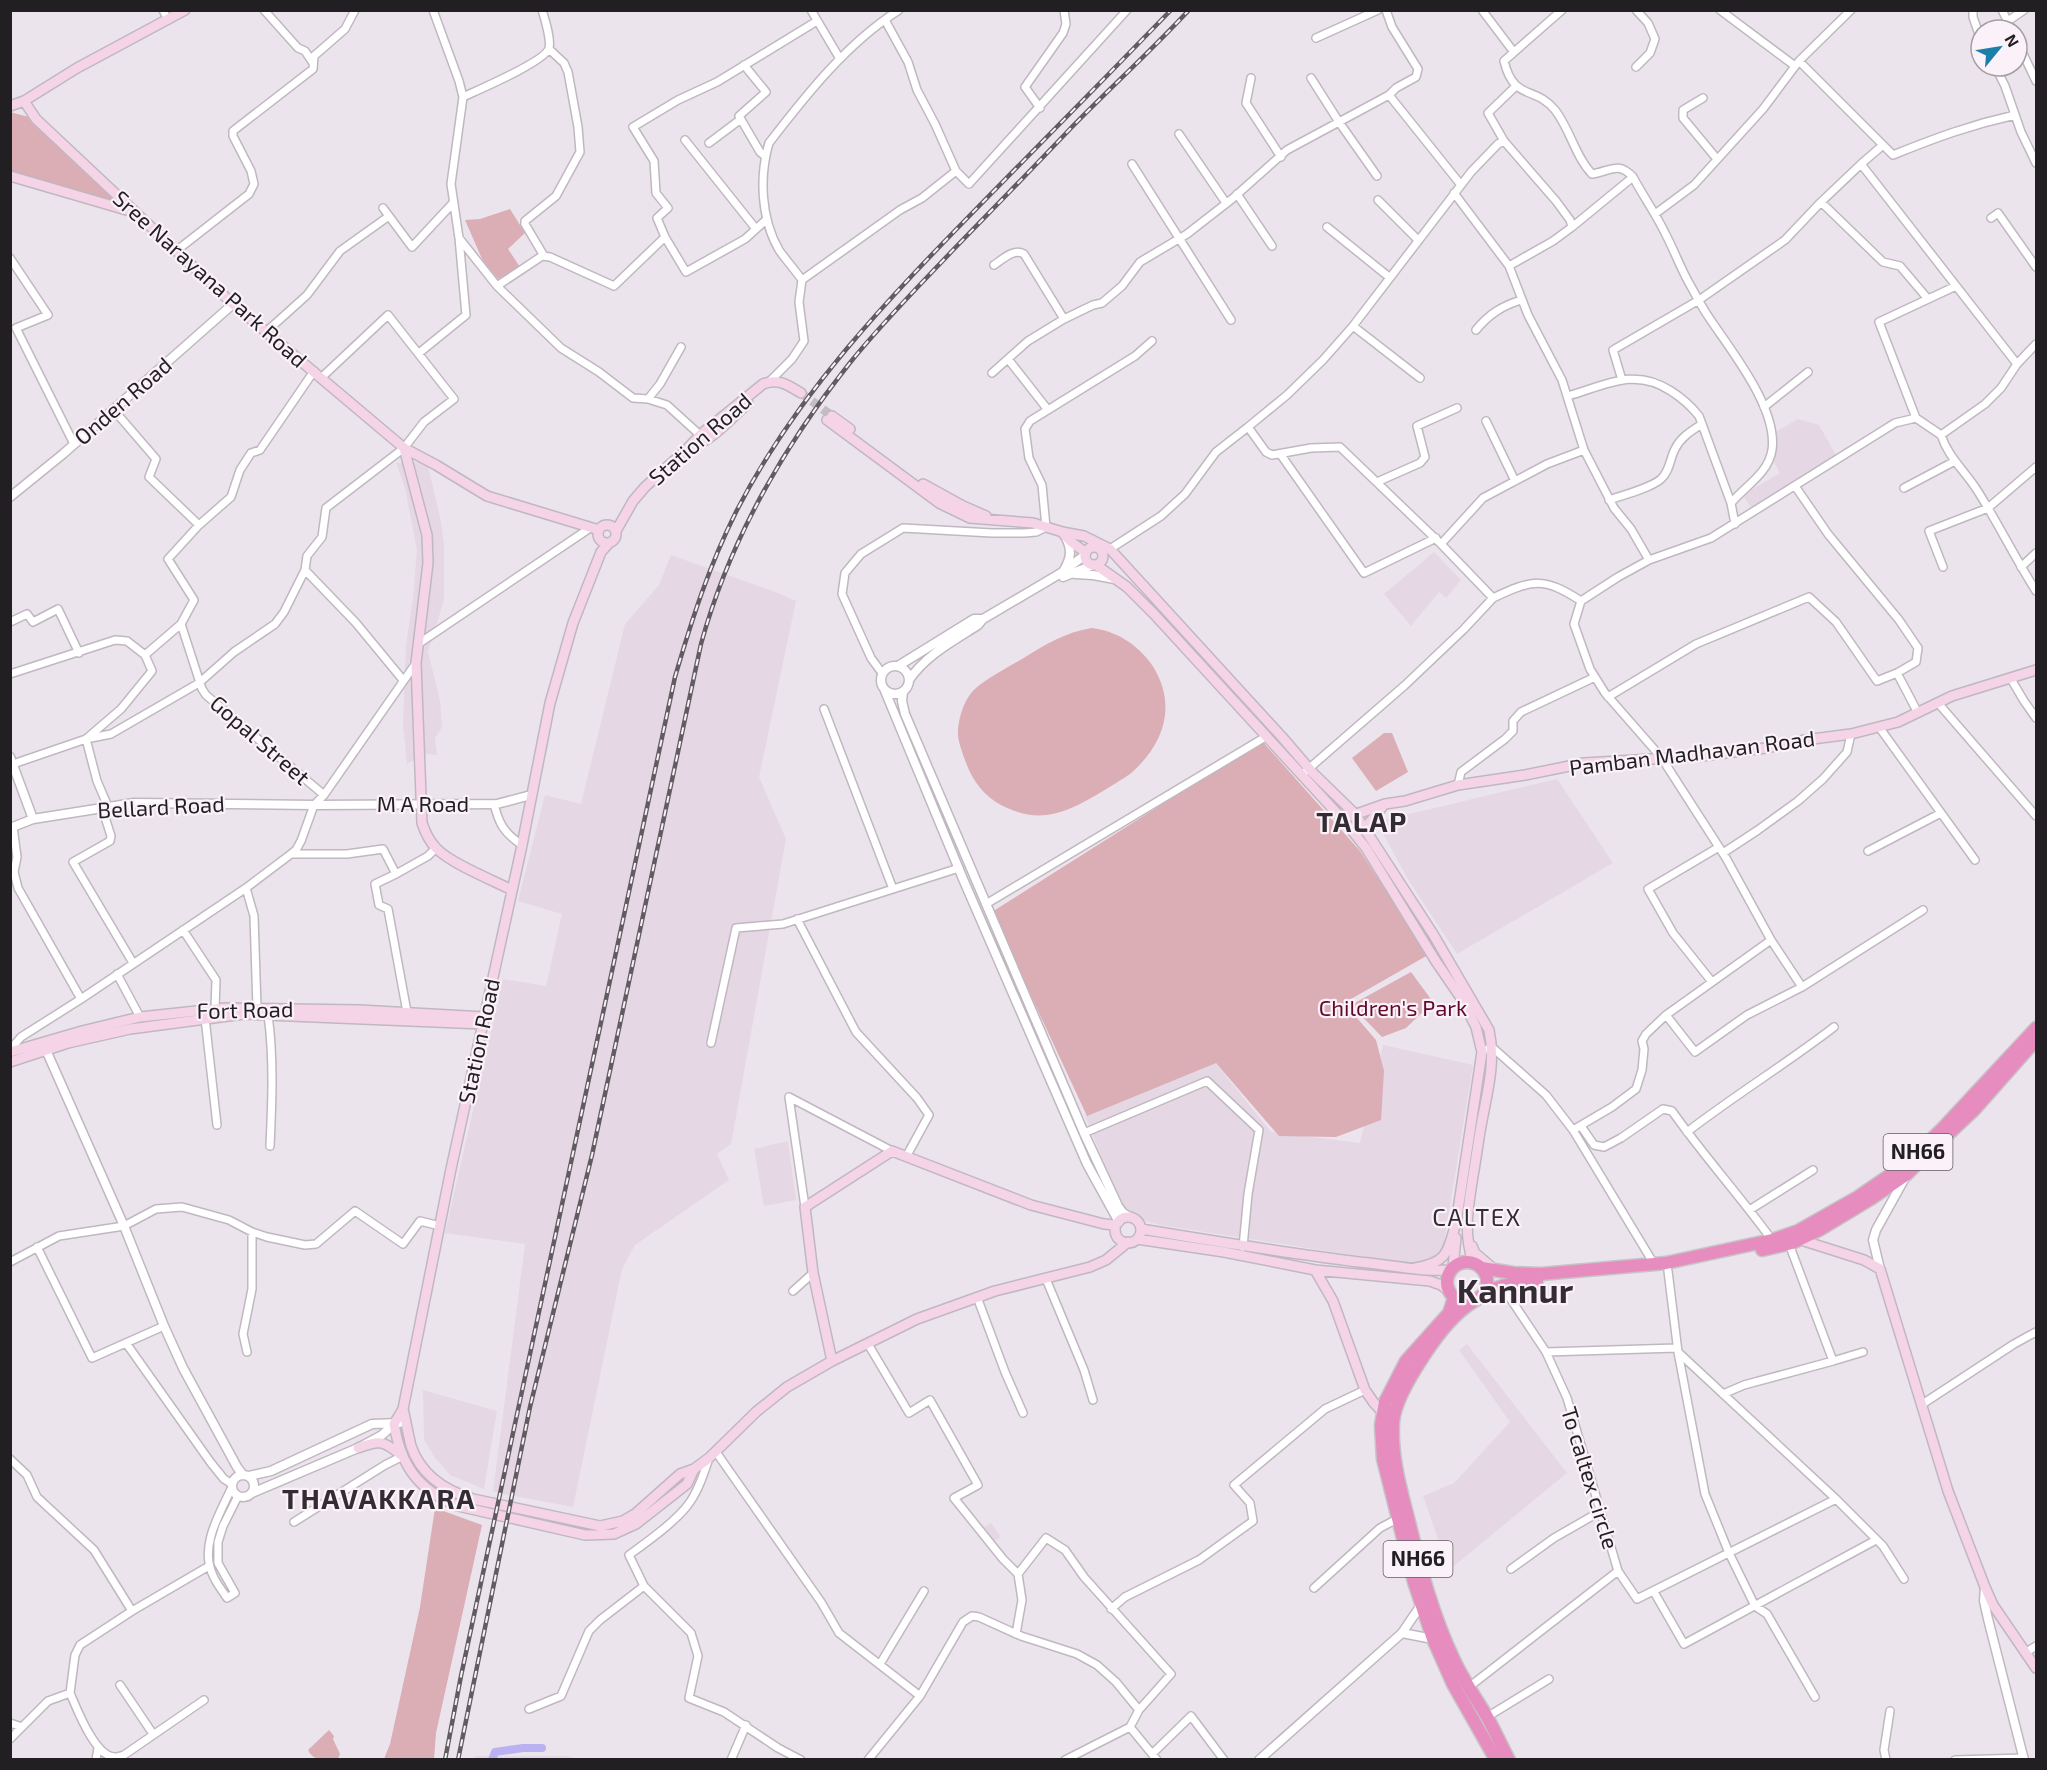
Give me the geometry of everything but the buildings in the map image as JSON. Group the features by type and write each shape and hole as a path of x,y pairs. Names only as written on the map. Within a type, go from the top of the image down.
{"highway":[{"name":"NH66","path":"1534,1276 1666,1263 1772,1240 1792,1240 1815,1222 1906,1164 2037,1028"},
{"name":"NH66","path":"1509,1760 1487,1717 1438,1638 1421,1605 1383,1459 1381,1425 1385,1402 1406,1361 1449,1313 1452,1295 1447,1281 1452,1268 1463,1262 1497,1271 1534,1276 1668,1271 1792,1240 1851,1212 1907,1174 1974,1110 2037,1040"},
{"path":"1478,1265 1487,1282 1479,1298"},
{"path":"1452,1295 1463,1302 1534,1276"},
{"name":"NH66","path":"1479,1298 1464,1307 1445,1327 1419,1362 1397,1406 1393,1423 1395,1458 1403,1500 1438,1638 1454,1684 1496,1760"}],"main road":[{"path":"10,106 24,101 166,15 185,10"},
{"name":"Sree Narayana Park Road","path":"24,101 36,119 233,304 404,448 487,496 599,535"},
{"path":"10,176 133,211"},
{"name":"Station Road","path":"694,1469 680,1474 635,1514 616,1523 600,1526 522,1510 458,1494 439,1485 427,1472 412,1447 404,1409 440,1226 522,845 550,703 573,623 601,552 599,535 614,540 616,531 633,501 645,487 700,435 763,384 779,381 799,394"},
{"path":"686,450 717,433 770,384"},
{"path":"830,418 928,488 991,518 1046,526 1102,550"},
{"path":"404,448 427,535 428,563 416,663 422,823 426,836 446,856 512,890"},
{"path":"599,535 604,525 633,501"},
{"path":"608,524 616,531"},
{"path":"1062,532 1084,536 1126,566 1184,628 1306,772 1366,848 1461,998 1476,1027 1482,1052 1456,1223 1452,1268 1431,1271 1243,1246 1141,1229"},
{"path":"1062,532 1086,554"},
{"path":"1102,550 1090,548 1086,554 1087,561 1127,587 1267,736 1355,814 1433,934 1485,1022 1493,1048 1492,1066 1466,1223 1467,1243 1478,1265"},
{"path":"1094,565 1101,561 1102,550"},
{"name":"Pamban Madhavan Road","path":"1345,822 1355,814 1458,784 1584,764 1702,756 1851,734 1898,722 1952,696 2037,670"},
{"path":"1365,828 1385,804"},
{"name":"Fort Road","path":"11,1051 45,1046 141,1022 215,1009 257,1008 484,1021"},
{"name":"Fort Road","path":"141,1022 244,1014 407,1012 484,1021"},
{"name":"Fort Road","path":"10,1062 45,1046"},
{"path":"832,1361 813,1273 805,1207 892,1151 1031,1205 1104,1224 1118,1223 1130,1217 1137,1221 1141,1229"},
{"path":"1118,1223 1116,1232 1119,1238 1224,1252 1315,1270 1430,1281 1441,1284 1452,1295"},
{"path":"1414,1268 1432,1265 1443,1257 1448,1250 1456,1223"},
{"path":"1466,1223 1475,1253 1497,1271"},
{"path":"404,1409 394,1424 403,1456 409,1468 428,1491 442,1500 458,1506 585,1535 614,1534 636,1524 687,1484 694,1469 773,1398 795,1382 911,1322 995,1291 1090,1267 1106,1260 1133,1241 1141,1229"},
{"path":"1792,1240 1864,1260 1880,1269 1903,1337 1948,1491 1985,1587 1993,1605 2037,1668"},
{"path":"1315,1270 1333,1301 1365,1390 1393,1423"},
{"path":"358,1448 375,1442 384,1443 403,1456"}],"street":[{"path":"264,10 298,48 305,51 313,63"},
{"path":"176,251 249,194 254,184 233,136 233,131 313,69 314,56 349,23 355,10"},
{"path":"419,353 465,315 459,238 451,184 463,98 433,10"},
{"path":"542,10 549,49 564,63 568,72 580,152 556,196 525,221 525,228 544,256 614,286 665,237"},
{"path":"811,10 840,59"},
{"path":"770,384 804,341 800,302 802,280 779,249 763,203 765,156 770,144 788,120 840,59 899,10"},
{"path":"1040,108 1025,87 1063,33 1066,24 1064,10"},
{"path":"885,20 908,63 917,90 956,171 969,184 1127,10"},
{"path":"1316,38 1378,10"},
{"path":"992,373 1028,341 1064,319 1102,303 1122,286 1140,262 1179,240 1237,195 1287,150 1389,95 1396,88 1416,77 1418,69 1392,27 1386,10"},
{"path":"1482,10 1513,51"},
{"path":"1562,10 1504,61 1508,76 1516,86 1547,102 1555,110 1585,166 1592,174 1616,168 1626,170 1633,177 1699,300 1737,356 1764,407 1772,431 1772,449 1767,467 1731,502"},
{"path":"1636,10 1648,23 1655,39 1650,53 1636,67"},
{"path":"1720,10 1797,63 1893,155 1945,133 2015,115"},
{"path":"1654,214 1694,185 1762,109 1797,63 1851,10"},
{"path":"767,219 745,239 686,272 665,237 657,218 668,208 656,193 654,161 633,126 678,100 717,82 817,21"},
{"path":"463,98 523,68 549,49"},
{"path":"744,65 766,92 739,116 760,152 765,156"},
{"path":"2029,65 2037,81"},
{"path":"1251,78 1246,103 1281,157"},
{"path":"1311,78 1377,176"},
{"path":"2001,78 2037,163"},
{"path":"1516,86 1488,113 1504,141 1556,201 1570,220 1572,227"},
{"path":"1389,95 1461,185"},
{"path":"1703,98 1683,110 1683,118 1717,159"},
{"path":"709,142 741,119"},
{"path":"1179,134 1226,203"},
{"path":"685,140 756,229"},
{"path":"1102,550 1161,516 1185,494 1216,452 1302,381 1353,326 1477,165 1504,141"},
{"path":"1622,380 1613,350 1699,300 1785,240 1821,202 1884,145"},
{"path":"1132,164 1231,320"},
{"path":"1861,164 2017,364"},
{"path":"802,280 900,210 922,198 956,171"},
{"path":"1509,266 1553,241 1633,177"},
{"path":"1454,193 1509,266 1521,300 1562,381 1584,450 1609,500 1631,529 1649,560"},
{"path":"1237,195 1272,246"},
{"path":"1378,201 1418,240"},
{"path":"1821,202 1883,262 1900,266 1928,299"},
{"path":"383,208 412,247 453,203"},
{"path":"1991,218 1998,213 2037,267"},
{"path":"267,331 307,295 340,251 389,216"},
{"path":"1327,227 1389,278"},
{"path":"459,238 496,286 561,348 599,372 633,398 648,399 667,405 700,435"},
{"path":"994,265 1014,252 1024,254 1064,319"},
{"path":"496,286 544,256"},
{"path":"10,258 48,315 16,328 74,444"},
{"path":"1956,286 1879,322 1916,418 1941,435 1946,449 1976,487 2037,591"},
{"path":"1476,330 1485,318 1503,306 1521,300"},
{"name":"Onden Road","path":"10,497 74,444 233,304"},
{"path":"33,819 12,760 111,734 199,683 234,652 275,624 284,612 305,570 307,555 322,537 326,508 404,448 424,422 454,399 388,315 322,377"},
{"path":"1353,326 1420,378"},
{"path":"882,673 871,658 842,594 845,573 861,554 903,528 1024,533 1036,532 1046,526 1042,485 1029,458 1025,429 1030,421 1135,356 1152,341"},
{"path":"1941,435 1985,404 2001,388 2017,364 2037,344"},
{"path":"648,399 660,384 681,347"},
{"path":"1008,359 1048,410"},
{"path":"145,655 181,624 194,600 168,559 199,525 231,497 240,470 250,453 260,450 314,371"},
{"path":"1764,407 1808,372"},
{"path":"1568,396 1622,380 1638,378 1658,382 1693,408 1702,424 1731,502 1735,524"},
{"path":"1377,482 1420,463 1425,457 1417,426 1457,408"},
{"path":"113,409 156,459 149,477 199,525"},
{"path":"1802,987 1771,940 1721,850 1661,758 1608,697 1595,677 1574,624 1581,602 1618,577 1649,560 1711,538 1894,423 1916,418"},
{"path":"1486,421 1515,481"},
{"path":"1609,500 1653,484 1662,478 1669,466 1674,449 1685,434 1702,424"},
{"path":"1248,427 1266,452 1272,455 1311,448 1340,447 1438,541 1493,598"},
{"path":"1281,455 1364,573 1438,541 1483,498 1547,464 1584,450"},
{"path":"1904,488 1955,461"},
{"path":"1943,567 1929,531 1988,508 2037,467"},
{"path":"1608,697 1696,644 1809,597 1836,622 1877,681 1916,662 1918,648 1899,620 1828,534 1795,486"},
{"path":"1062,532 1071,553 1066,573"},
{"path":"418,644 599,535"},
{"path":"2021,567 2037,553"},
{"path":"1066,573 1086,554"},
{"path":"1094,565 1045,582 983,619 978,625 934,653 918,667 909,680 903,692 902,701 904,714 1084,1133 1118,1206 1130,1217"},
{"path":"305,570 356,623 403,680"},
{"path":"1066,573 1116,579"},
{"path":"1306,772 1404,686 1493,598 1517,586 1543,583 1560,587 1581,602"},
{"path":"10,622 27,614 33,622 58,609 79,653"},
{"path":"983,619 974,619 898,666 889,667 882,673 880,682 1087,1164 1118,1223"},
{"path":"181,624 199,683"},
{"path":"10,674 79,653 102,643 122,639 145,655 152,671 121,709 86,739"},
{"path":"11,1051 21,1037 246,888 296,850 314,805 324,795 416,663"},
{"path":"898,666 906,671 909,680"},
{"path":"1897,673 1918,713"},
{"path":"1458,784 1461,772 1505,740 1513,730 1513,721 1521,712 1595,677"},
{"path":"2011,679 2037,718"},
{"name":"Gopal Street","path":"199,683 206,694 324,795"},
{"path":"885,691 894,694 903,692"},
{"path":"1938,703 2037,816"},
{"path":"825,709 892,889"},
{"path":"1879,727 1975,860"},
{"path":"1712,982 1674,933 1648,889 1758,830 1798,801 1823,779 1847,752 1851,734"},
{"path":"986,904 1267,736"},
{"path":"86,739 97,782 106,802 102,808 111,836 110,841 73,862 134,963"},
{"name":"M A Road","path":"314,805 494,804 531,795"},
{"name":"Bellard Road","path":"12,828 33,819 134,803 314,805"},
{"path":"494,804 507,836 522,845"},
{"path":"1868,851 1941,813"},
{"path":"12,828 17,857 14,872 18,888 81,999"},
{"path":"407,1012 388,909 379,905 375,884 428,856 436,848"},
{"path":"291,854 347,854 383,849 396,874"},
{"path":"711,1043 735,928 783,924 969,865"},
{"path":"246,888 254,916 257,1008"},
{"path":"1666,1015 1695,1052 1747,1015 1802,987 1923,910"},
{"path":"797,920 856,1032 917,1098 929,1115 906,1157"},
{"path":"183,930 216,980 215,1009"},
{"path":"1573,1130 1612,1107 1636,1089 1642,1070 1644,1049 1642,1041 1646,1034 1666,1015 1771,940"},
{"path":"117,974 141,1022"},
{"path":"268,1015 272,1103 270,1146"},
{"path":"205,1018 217,1125"},
{"path":"1687,1132 1834,1027"},
{"path":"45,1046 183,1368 237,1467 254,1482 252,1493"},
{"path":"1482,1052 1493,1048 1546,1095 1573,1130 1654,1264"},
{"path":"1084,1133 1208,1082 1259,1130 1248,1194 1243,1246"},
{"path":"805,1207 789,1097 892,1151"},
{"path":"1581,1126 1594,1145 1604,1147 1663,1109 1672,1111 1751,1209 1772,1240"},
{"path":"1751,1209 1814,1170"},
{"path":"1880,1269 1873,1240 1907,1174"},
{"path":"10,1262 60,1236 124,1226 156,1209 182,1207 229,1220 252,1232 296,1244 316,1244 355,1212 404,1244 420,1221 440,1226"},
{"path":"247,1352 243,1334 252,1289 252,1232"},
{"path":"1792,1240 1833,1361"},
{"path":"37,1247 92,1358 164,1326"},
{"path":"1668,1271 1677,1350 1705,1494 1729,1553 1755,1606 1767,1614 1815,1697"},
{"path":"793,1290 813,1273"},
{"path":"1046,1279 1084,1370 1093,1400"},
{"name":"To caltex circle","path":"1469,1687 1618,1570 1567,1398 1546,1352 1502,1286"},
{"path":"977,1298 1023,1413"},
{"path":"1921,1405 2014,1344 2037,1332"},
{"path":"126,1343 211,1463 224,1479 232,1484"},
{"path":"868,1344 909,1413 930,1400 978,1485 954,1498 1003,1559 1018,1574 1022,1600 1016,1634"},
{"path":"1546,1352 1677,1350 1836,1499 1876,1540 1904,1579"},
{"path":"1723,1394 1744,1385 1863,1352"},
{"path":"1111,1609 1125,1598 1199,1560 1253,1521 1250,1503 1234,1485 1325,1409 1365,1390"},
{"path":"238,1496 218,1542 218,1563 235,1593 227,1598 212,1576 207,1551 232,1484 238,1475 271,1471 372,1424 407,1422"},
{"path":"238,1496 246,1497 358,1448 394,1424"},
{"path":"228,1450 232,1484 238,1496"},
{"path":"712,1455 690,1504 656,1535 628,1555 644,1586 690,1633 698,1656 689,1698 724,1712 778,1748 801,1760"},
{"path":"712,1455 821,1602 839,1633 920,1696"},
{"path":"294,1522 403,1456"},
{"path":"10,1459 27,1475 37,1497 93,1550 132,1611"},
{"path":"1618,1570 1637,1599 1836,1499"},
{"path":"1511,1569 1554,1538 1600,1511"},
{"path":"1314,1588 1380,1528 1397,1518"},
{"path":"1018,1574 1046,1538 1065,1550 1084,1578 1171,1674 1139,1710 1130,1727 1065,1760"},
{"path":"1654,1592 1684,1644 1876,1540"},
{"path":"204,1700 116,1759 106,1755 98,1748 70,1693 75,1655 80,1644 209,1566"},
{"path":"529,1708 561,1696 590,1631 600,1620 644,1586"},
{"path":"1954,1760 2024,1759 1988,1619 1984,1601 1985,1587"},
{"path":"880,1664 924,1591"},
{"path":"1259,1760 1402,1633 1421,1605"},
{"path":"868,1760 920,1696 966,1618 972,1616 1016,1634 1077,1654 1097,1665 1116,1682 1139,1710"},
{"path":"1402,1633 1438,1638"},
{"path":"2025,1653 2037,1646"},
{"path":"1487,1717 1549,1679"},
{"path":"120,1685 153,1734"},
{"path":"10,1739 48,1701 70,1693"},
{"path":"1886,1760 1884,1750 1890,1711"},
{"path":"1130,1727 1155,1757 1191,1716 1224,1760"},
{"path":"10,1723 22,1727"},
{"path":"731,1760 746,1725"},
{"path":"96,1760 98,1748"}],"shaded area":[{"path":"1798,419 1819,425 1836,455 1820,469 1752,509 1743,495 1780,473 1773,460 1777,431"},
{"path":"427,462 441,522 444,546 444,600 428,652 440,701 442,727 435,738 437,755 425,754 407,764 403,725 406,646 417,550 405,488 396,463"},
{"path":"1434,552 1461,580 1446,598 1439,592 1411,626 1384,594"},
{"path":"671,555 796,601 759,777 786,839 731,1144 717,1154 729,1180 635,1245 622,1269 573,1507 493,1492 525,1244 445,1233 503,979 546,986 562,914 518,901 545,795 581,804 625,624 659,585"},
{"path":"1557,779 1613,863 1457,954 1409,881 1382,832 1380,821"},
{"path":"1383,1045 1473,1065 1443,1249 1432,1260 1410,1264 1160,1225 1138,1219 1125,1208 1116,1195 1085,1115 1213,1060 1271,1132 1360,1143"},
{"path":"788,1141 796,1200 764,1206 754,1149"},
{"path":"1467,1344 1567,1473 1449,1570 1423,1496 1454,1483 1510,1422 1459,1350"},
{"path":"423,1390 497,1411 484,1489 450,1475 435,1458 424,1440"},
{"path":"991,1523 1001,1537 992,1542 980,1530"},
{"path":"475,1756 567,1756 579,1759 474,1759"}],"green space":[{"path":"10,112 29,117 123,206 11,174"},
{"path":"510,209 525,233 508,249 520,267 498,279 483,261 465,220 480,219"},
{"path":"1092,628 1110,632 1126,640 1152,665 1160,680 1164,695 1164,724 1159,737 1142,763 1130,774 1078,805 1054,814 1029,815 1001,805 979,786 971,774 961,749 958,729 966,702 972,692 992,676 1064,636"},
{"path":"1384,733 1392,733 1408,772 1376,791 1352,758"},
{"path":"1262,741 1360,851 1428,955 1344,1003 1376,1040 1384,1071 1381,1120 1336,1137 1279,1136 1216,1063 1087,1116 992,912"},
{"name":"Children's Park","path":"1411,972 1433,1002 1406,1028 1382,1037 1351,1005"},
{"path":"435,1508 482,1525 436,1733 434,1759 384,1759 390,1744 420,1607"},
{"path":"329,1730 334,1736 333,1739 340,1754 338,1759 320,1759 310,1754 308,1750"}],"waterway":[{"path":"492,1760 495,1752 542,1748"}],"tunnel":[{"path":"801,393 832,416"}],"railway":[{"path":"445,1760 675,677 717,552 760,469 787,427 846,349 912,275 1171,10"},
{"path":"458,1760 530,1407 592,1155 701,644 727,569 761,496 781,462 825,395 861,349 1070,129 1189,10"}],"district":[{"name":"TALAP","path":"1362,822"},
{"name":"CALTEX","path":"1477,1218"},
{"name":"Kannur","path":"1515,1291"},
{"name":"THAVAKKARA","path":"379,1499"}]}
